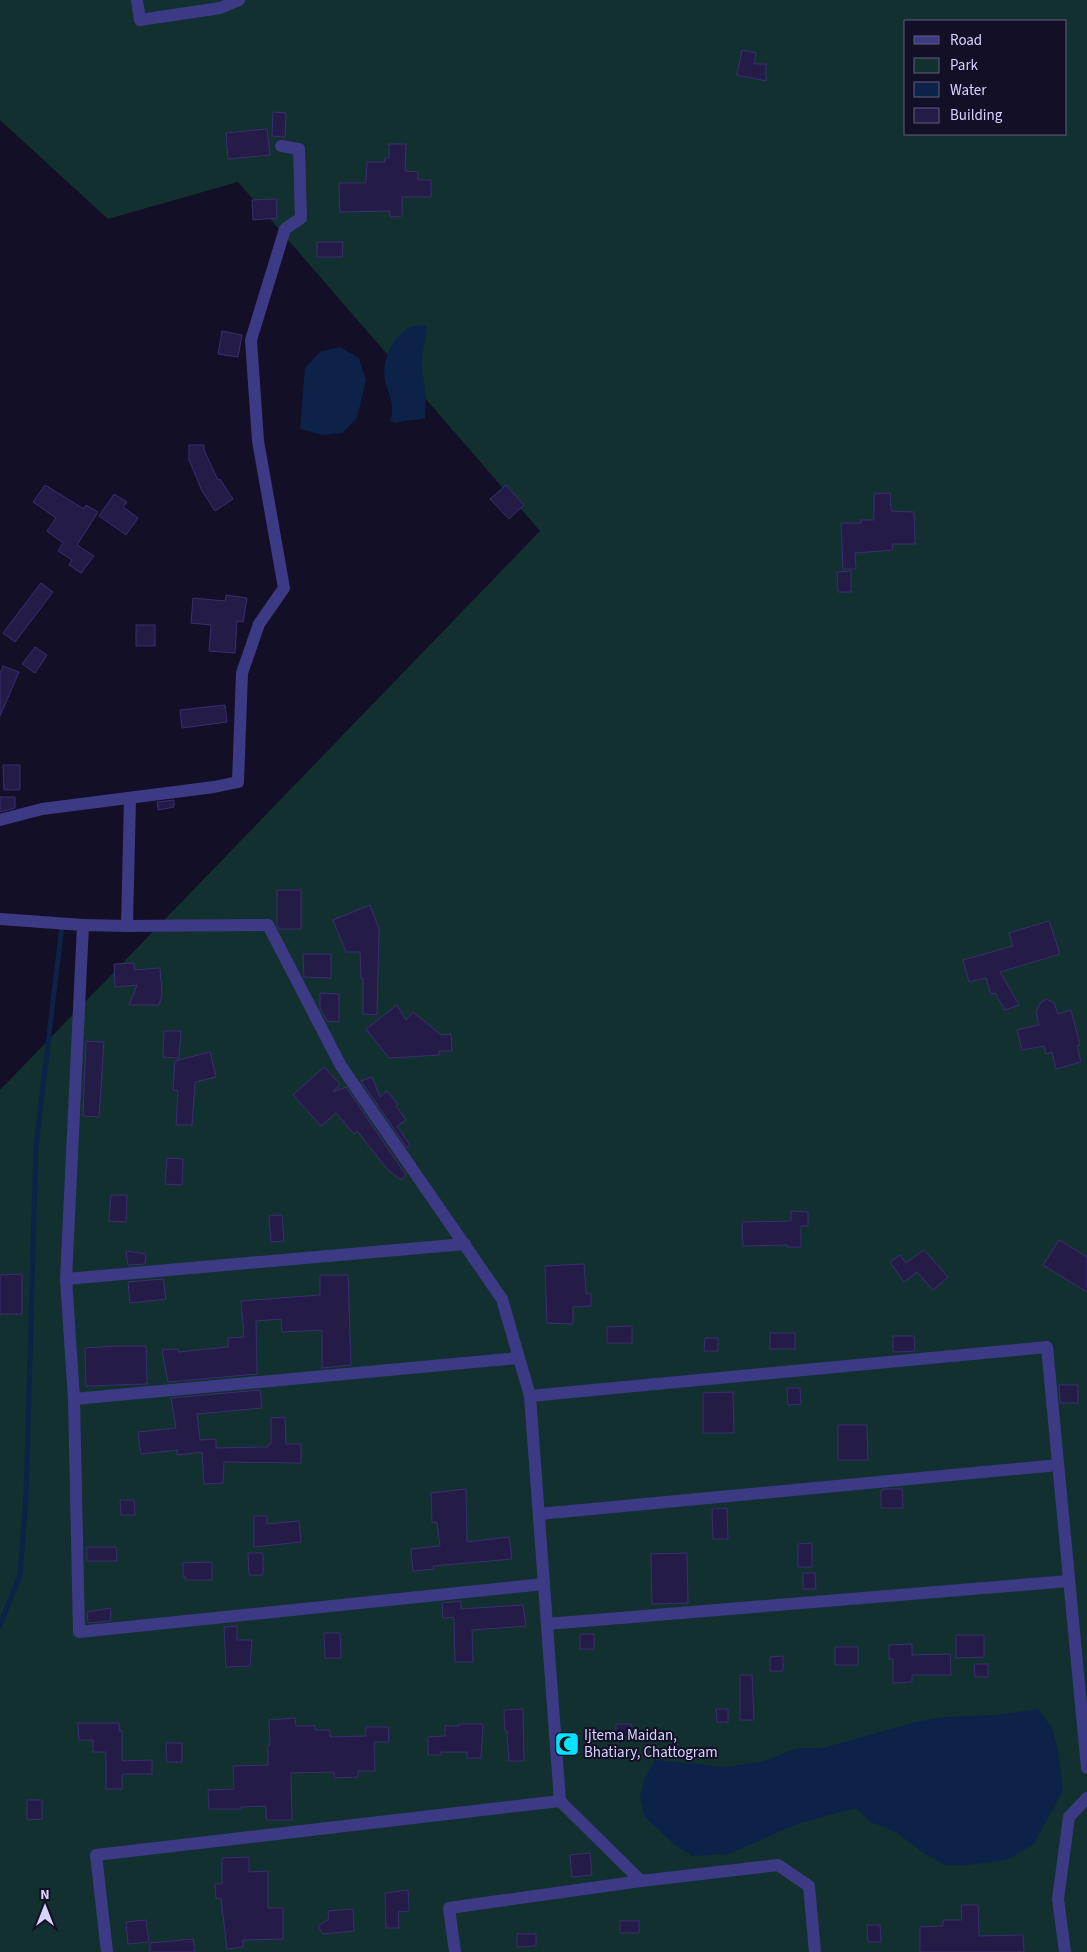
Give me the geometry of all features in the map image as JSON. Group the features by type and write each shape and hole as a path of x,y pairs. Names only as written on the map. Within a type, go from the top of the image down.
{"street":[{"path":"137,0 140,20 220,8 239,0"},
{"path":"0,820 42,809 214,788 238,782 242,673 259,624 284,588 258,441 251,340 285,229 301,218 299,149 281,146"},
{"path":"127,926 130,798"},
{"path":"0,919 127,926 268,925 341,1066 502,1299 530,1396 560,1801 640,1881"},
{"path":"83,925 66,1279 74,1399 78,1632 544,1584"},
{"path":"66,1279 464,1244"},
{"path":"530,1396 1047,1347 1087,1768"},
{"path":"74,1399 519,1358"},
{"path":"539,1514 1058,1465"},
{"path":"547,1624 1069,1581"},
{"path":"1065,1952 1058,1899 1069,1817 1087,1798"},
{"path":"108,1952 96,1855 560,1801"},
{"path":"455,1952 449,1908 640,1881 778,1865 809,1886 815,1952"}],"green space":[{"path":"0,0 1087,0 1087,1952 0,1952 0,1090 540,531 238,182 108,219 0,120"}],"water":[{"path":"427,325 422,365 426,397 425,418 396,423 390,421 392,404 384,372 390,348 394,341 406,330 414,326"},
{"path":"340,347 359,358 366,380 357,418 342,433 323,435 300,429 305,368 321,351"},
{"path":"1038,1709 1052,1728 1059,1755 1063,1791 1033,1845 1006,1860 967,1865 945,1865 922,1852 898,1833 871,1822 855,1808 800,1823 728,1854 692,1856 675,1845 645,1817 640,1797 644,1780 655,1760 727,1767 765,1761 797,1748 823,1748 916,1722 944,1717 997,1715"}],"building":[{"path":"742,50 756,53 754,64 766,64 766,81 737,75"},
{"path":"273,112 286,113 285,137 272,136"},
{"path":"267,129 270,155 228,159 226,133"},
{"path":"389,144 406,144 405,171 418,172 418,180 431,180 431,197 402,197 402,216 390,217 390,211 340,212 339,183 366,183 367,162 385,162 385,158 389,158"},
{"path":"276,199 277,218 253,220 252,200"},
{"path":"317,242 343,242 342,257 317,257"},
{"path":"222,331 242,335 238,357 218,354"},
{"path":"189,445 204,445 204,450 218,480 220,479 233,499 215,511 202,491 189,460"},
{"path":"45,485 84,509 86,505 98,512 77,545 94,556 81,573 69,565 72,560 58,551 63,543 47,531 56,518 33,502"},
{"path":"506,485 524,505 509,519 490,499"},
{"path":"890,493 891,511 914,512 915,544 892,544 893,550 855,553 856,569 843,569 841,523 861,523 861,520 874,520 874,494"},
{"path":"114,494 127,502 123,507 138,518 126,535 99,516"},
{"path":"851,571 851,592 838,592 837,572"},
{"path":"41,583 53,592 15,642 3,633"},
{"path":"226,595 247,598 243,622 237,621 235,653 209,651 211,625 191,623 193,598 225,601"},
{"path":"136,625 155,625 155,646 136,646"},
{"path":"35,647 47,655 35,673 22,664"},
{"path":"3,666 19,672 0,716 0,673"},
{"path":"225,705 227,722 182,728 180,710"},
{"path":"3,765 20,765 20,790 4,790"},
{"path":"0,797 15,797 15,808 0,812"},
{"path":"174,800 174,807 158,810 157,802"},
{"path":"277,890 301,890 301,929 279,929 277,925"},
{"path":"370,905 379,929 377,1015 363,1014 363,978 361,978 360,952 346,952 333,920"},
{"path":"1049,921 1060,954 1000,972 1019,1005 1005,1010 995,993 991,994 986,978 969,982 963,960 1013,946 1009,933"},
{"path":"303,954 331,954 331,978 304,977"},
{"path":"134,963 134,970 160,968 162,995 159,1005 129,1005 137,985 115,987 114,964"},
{"path":"320,993 339,994 339,1022 327,1021 320,1008"},
{"path":"1047,999 1054,1003 1058,1014 1071,1010 1080,1045 1077,1046 1081,1062 1056,1069 1052,1052 1046,1054 1044,1046 1022,1050 1017,1030 1039,1025 1036,1012 1041,1002"},
{"path":"397,1005 406,1020 413,1012 441,1035 451,1034 452,1051 439,1051 439,1055 389,1058 366,1029"},
{"path":"164,1031 181,1031 179,1058 163,1057"},
{"path":"86,1041 104,1042 99,1117 83,1116"},
{"path":"210,1052 216,1077 195,1082 192,1125 176,1125 178,1091 173,1090 175,1061"},
{"path":"324,1067 340,1084 333,1092 346,1087 406,1175 401,1180 387,1169 357,1131 354,1134 336,1113 321,1126 293,1095"},
{"path":"372,1077 380,1097 387,1091 398,1104 396,1106 406,1120 397,1126 410,1145 407,1148 361,1081"},
{"path":"167,1158 183,1159 182,1185 165,1184"},
{"path":"111,1195 127,1195 126,1222 109,1221"},
{"path":"791,1211 808,1212 808,1226 801,1226 801,1247 787,1247 787,1245 743,1246 742,1222 791,1221"},
{"path":"282,1215 284,1241 271,1242 269,1216"},
{"path":"1059,1240 1087,1257 1087,1292 1043,1265"},
{"path":"924,1250 948,1277 933,1290 917,1272 904,1282 890,1262 900,1255 906,1263"},
{"path":"126,1251 146,1254 145,1264 128,1265"},
{"path":"584,1264 586,1294 591,1294 591,1306 573,1307 573,1324 547,1323 545,1266"},
{"path":"22,1274 22,1314 0,1314 0,1275"},
{"path":"320,1275 348,1275 351,1365 322,1368 322,1330 282,1332 281,1319 256,1321 257,1374 168,1382 162,1350 178,1349 178,1352 228,1347 228,1338 244,1337 241,1301 320,1295"},
{"path":"163,1279 166,1299 130,1303 128,1282"},
{"path":"632,1326 632,1343 607,1343 607,1327"},
{"path":"770,1333 795,1333 795,1349 770,1349"},
{"path":"893,1336 914,1336 915,1351 893,1352"},
{"path":"705,1338 718,1338 718,1351 704,1351"},
{"path":"146,1346 147,1384 86,1386 85,1348"},
{"path":"1059,1385 1078,1385 1078,1403 1060,1403"},
{"path":"787,1388 800,1388 801,1404 788,1405"},
{"path":"260,1390 262,1408 197,1414 200,1440 216,1439 216,1448 268,1447 268,1444 271,1444 271,1418 285,1417 286,1444 301,1444 301,1463 224,1462 223,1483 204,1484 202,1452 177,1455 177,1450 141,1454 138,1432 176,1428 171,1398"},
{"path":"733,1392 734,1433 703,1433 703,1393"},
{"path":"838,1425 867,1425 868,1460 838,1460"},
{"path":"466,1489 467,1542 509,1537 512,1559 433,1566 434,1569 413,1571 411,1549 440,1546 437,1522 432,1522 431,1493"},
{"path":"902,1489 903,1508 881,1508 881,1490"},
{"path":"120,1500 134,1500 135,1515 121,1515"},
{"path":"727,1508 728,1539 713,1539 712,1509"},
{"path":"254,1516 267,1516 267,1524 299,1521 301,1542 254,1547"},
{"path":"812,1543 812,1567 798,1567 798,1544"},
{"path":"87,1547 116,1547 117,1561 87,1561"},
{"path":"248,1553 263,1553 263,1575 249,1575"},
{"path":"687,1553 688,1603 652,1604 651,1554"},
{"path":"212,1562 212,1580 186,1580 186,1577 183,1577 183,1563"},
{"path":"803,1573 815,1573 816,1589 803,1589"},
{"path":"461,1601 461,1609 523,1605 526,1626 472,1630 473,1662 455,1662 454,1617 443,1618 442,1603"},
{"path":"111,1608 110,1621 88,1623 87,1612"},
{"path":"237,1626 237,1640 252,1640 250,1666 226,1667 224,1627"},
{"path":"324,1633 340,1633 341,1658 325,1658"},
{"path":"580,1634 594,1634 594,1649 580,1649"},
{"path":"956,1635 984,1635 984,1657 956,1658"},
{"path":"912,1644 912,1655 950,1654 951,1675 912,1675 912,1682 893,1683 893,1659 889,1659 889,1645"},
{"path":"835,1647 858,1647 858,1665 835,1665"},
{"path":"783,1656 783,1671 770,1671 770,1657"},
{"path":"974,1664 988,1664 988,1677 975,1677"},
{"path":"740,1675 752,1675 754,1720 740,1720"},
{"path":"523,1709 524,1761 509,1761 504,1710"},
{"path":"716,1709 728,1709 728,1722 717,1722"},
{"path":"295,1718 296,1726 315,1726 315,1730 330,1730 330,1737 366,1736 366,1727 388,1727 389,1742 374,1742 375,1771 358,1771 358,1777 334,1778 334,1772 291,1773 292,1820 266,1820 266,1806 241,1807 241,1809 209,1809 208,1790 234,1789 233,1766 268,1765 268,1745 270,1745 269,1720"},
{"path":"78,1723 119,1723 119,1731 122,1731 122,1761 152,1760 152,1774 122,1774 122,1789 106,1789 106,1752 93,1752 93,1740 79,1740"},
{"path":"459,1724 483,1724 481,1758 467,1758 467,1752 441,1752 441,1755 428,1755 428,1737 445,1736 445,1726 459,1726"},
{"path":"616,1724 631,1724 631,1737 616,1737"},
{"path":"166,1743 182,1743 182,1762 167,1762"},
{"path":"27,1800 42,1800 42,1819 27,1820"},
{"path":"590,1853 592,1875 572,1877 570,1855"},
{"path":"249,1857 249,1872 268,1871 268,1908 283,1908 283,1939 243,1940 243,1947 227,1949 221,1898 216,1898 215,1884 222,1884 222,1858"},
{"path":"408,1890 409,1911 398,1912 399,1928 386,1928 385,1893"},
{"path":"961,1905 978,1905 979,1936 1023,1935 1024,1952 920,1952 920,1927 943,1926 943,1920 962,1920"},
{"path":"353,1909 354,1931 323,1934 318,1926 329,1919 328,1911"},
{"path":"146,1920 149,1942 128,1944 126,1922"},
{"path":"620,1921 639,1921 639,1933 620,1933"},
{"path":"867,1925 880,1925 881,1942 868,1942"},
{"path":"517,1934 536,1934 536,1946 517,1947"},
{"path":"193,1939 195,1952 150,1952 150,1943"}],"waterway":[{"path":"0,1625 20,1575 26,1497 36,1146 62,925"}],"place":[{"name":"Ijtema Maidan, Bhatiary, Chattogram","path":"567,1744"}]}
